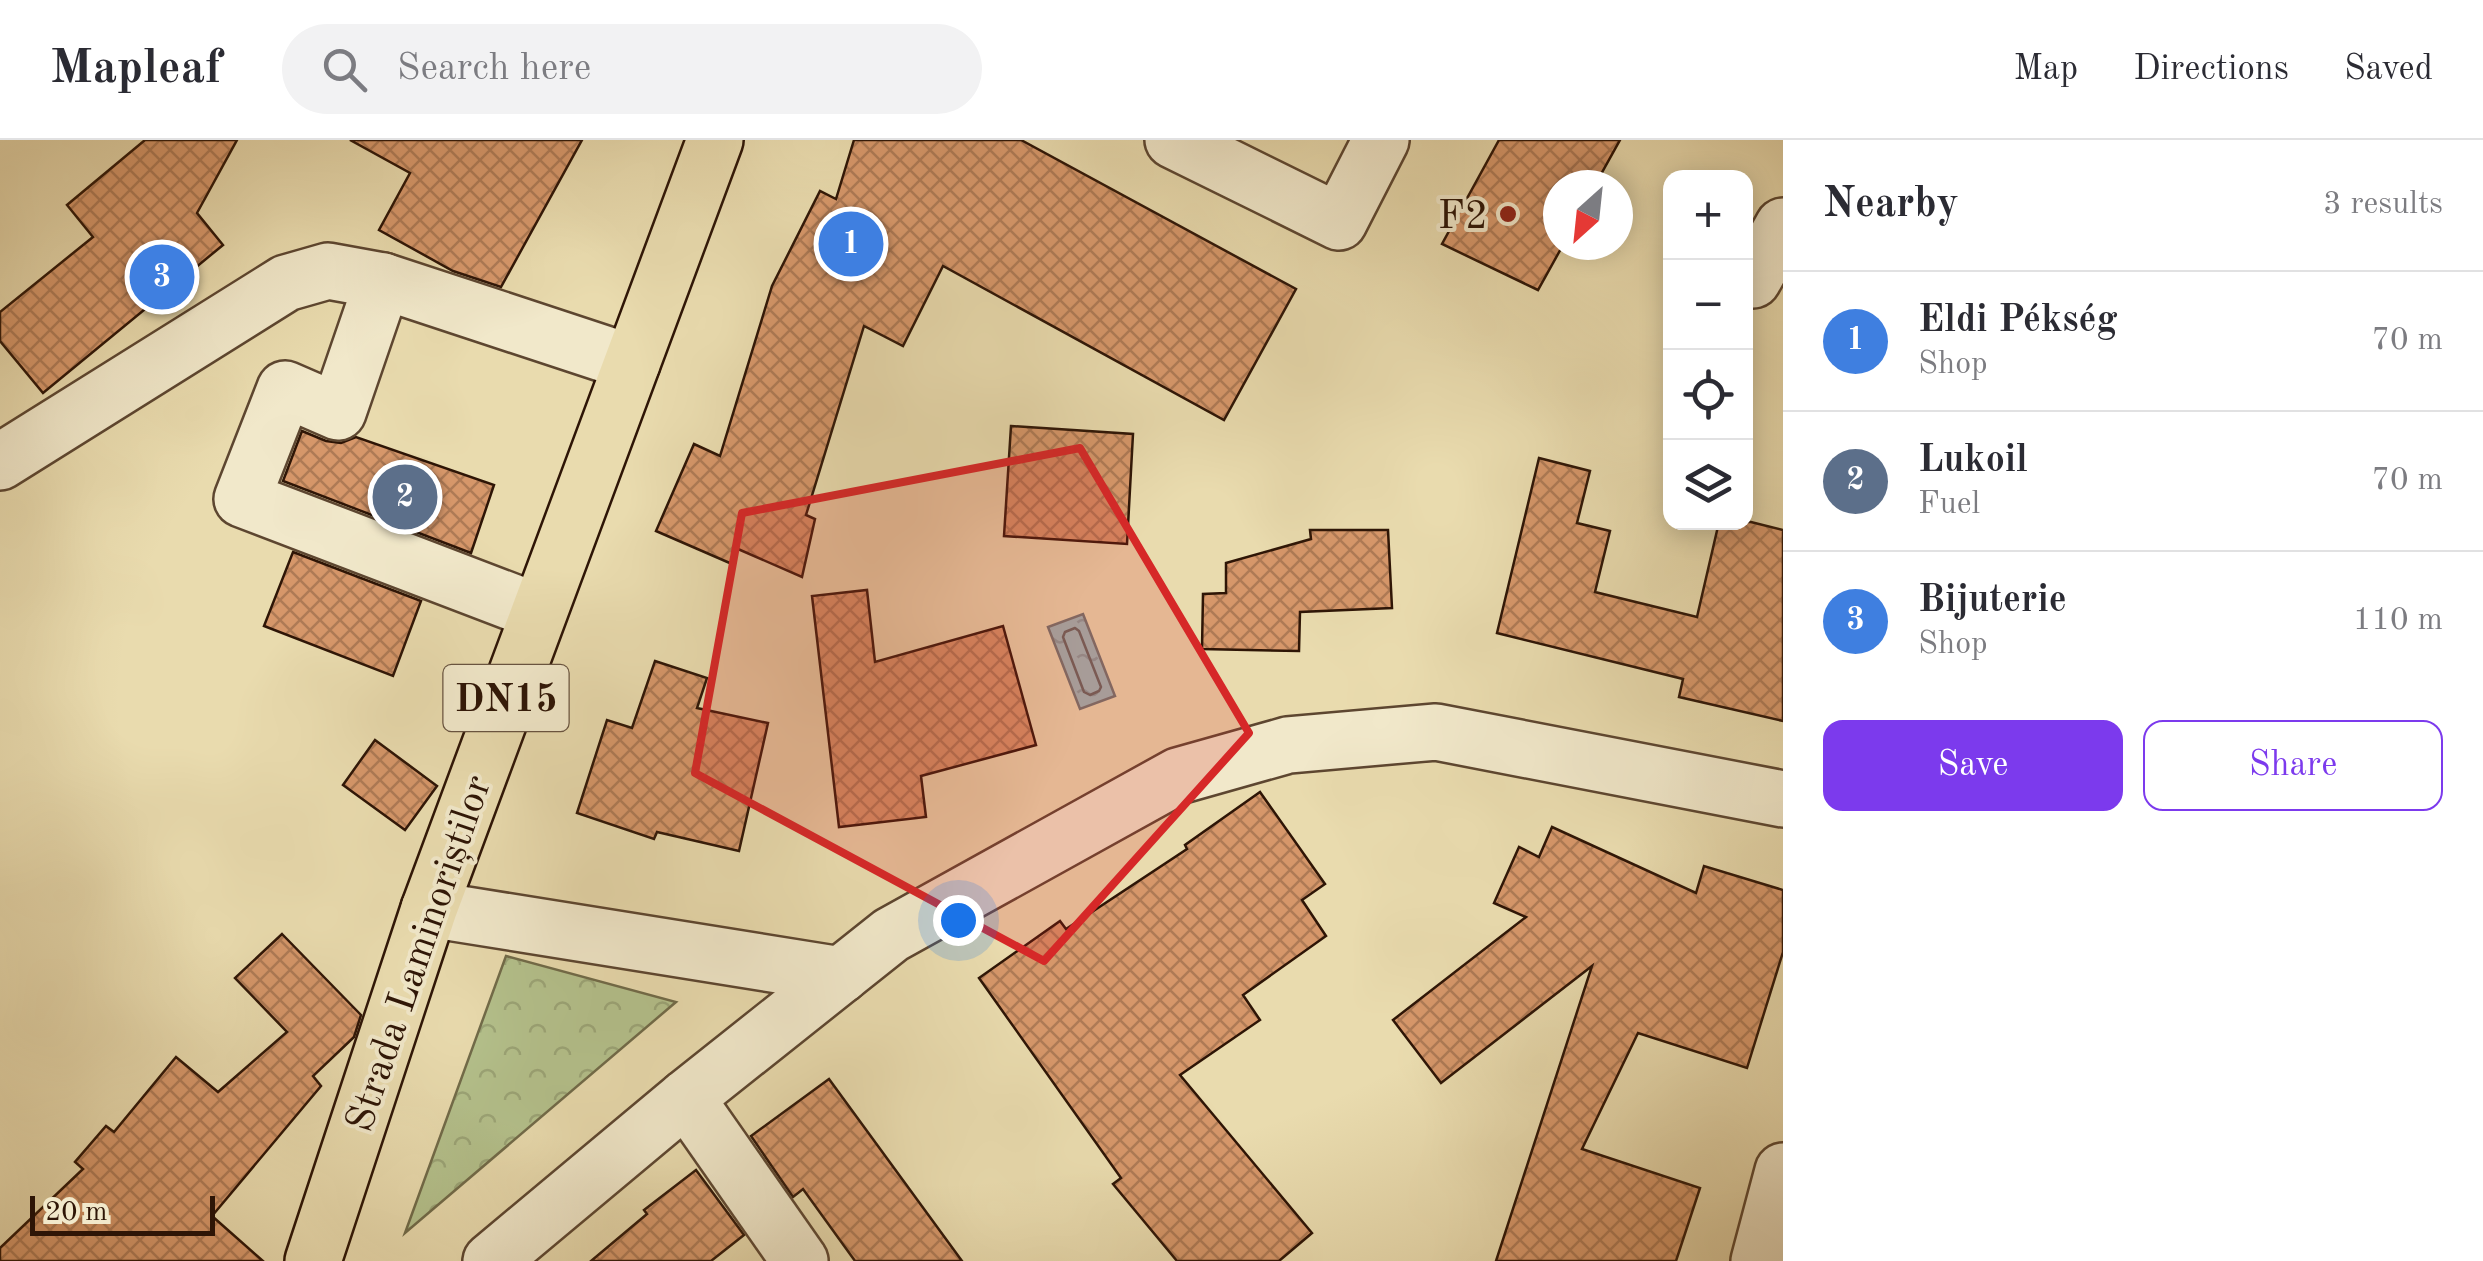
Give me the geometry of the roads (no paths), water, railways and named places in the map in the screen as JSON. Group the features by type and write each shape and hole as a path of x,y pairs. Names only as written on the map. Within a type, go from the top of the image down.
{"main road":[{"name":"Strada Laminoriștilor","path":"313,1261 429,909 714,140"}],"street":[{"path":"1172,140 1339,222 1382,140"},
{"path":"1753,280 1783,226"},
{"path":"11,437 286,282 328,271 383,281 632,363"},
{"path":"383,281 338,412 285,389 242,499 538,612"},
{"path":"491,1261 686,1098 891,935 1178,776 1288,744 1436,732 1783,799"},
{"path":"429,909 841,975"},
{"path":"704,953 732,980 746,1003 748,1031 736,1058"},
{"path":"686,1098 800,1261"},
{"path":"1759,1261 1783,1171"}],"water":[{"path":"1083,614 1115,696 1080,709 1048,627"}],"place":[{"name":"F2","path":"1508,214"},
{"name":"Eldi Pékség","path":"851,244"},
{"name":"Bijuterie","path":"162,277"},
{"name":"Lukoil","path":"405,497"}]}
